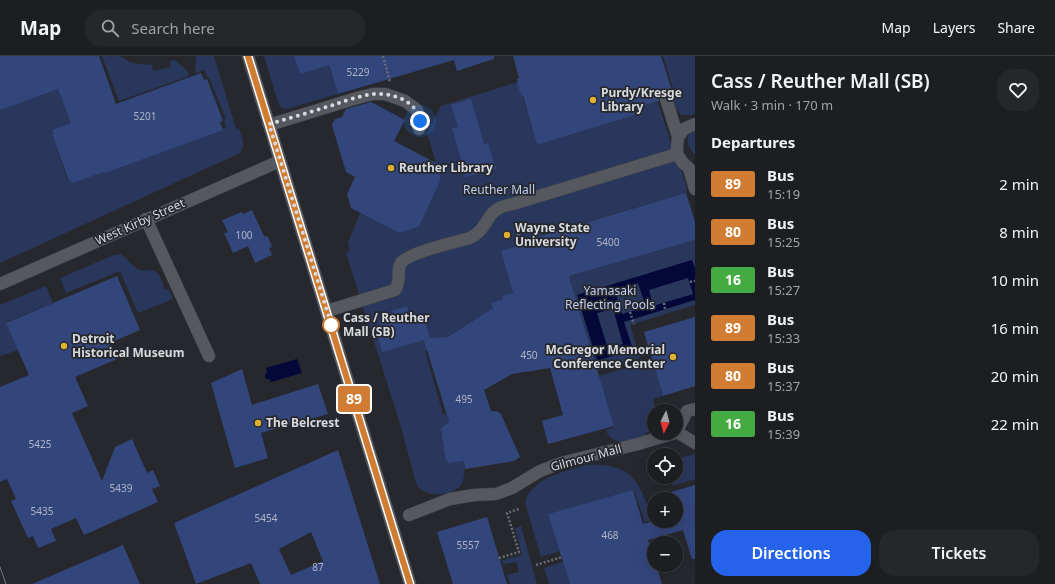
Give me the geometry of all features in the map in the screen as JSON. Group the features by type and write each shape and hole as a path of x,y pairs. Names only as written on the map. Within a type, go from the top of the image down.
{"street":[{"path":"248,56 410,584"},
{"path":"269,124 368,95 385,94 405,101 417,110 420,121 420,129"},
{"path":"666,99 678,137 678,154 683,163 692,168 695,189"},
{"path":"678,137 684,129 695,124"},
{"path":"327,310 395,290 399,281 399,268 401,263 407,258 470,238 478,234 493,211 504,206 678,154"},
{"name":"West Kirby Street","path":"0,284 280,161"},
{"path":"146,219 209,356"},
{"path":"683,419 687,411 695,409"},
{"path":"683,437 695,443"},
{"name":"Gilmour Mall","path":"409,515 450,499 504,492 540,471 561,463 652,440"}],"path":[{"path":"382,56 395,97"},
{"path":"518,234 521,245"},
{"path":"690,282 695,281"},
{"path":"645,303 652,301"},
{"path":"664,303 665,309"},
{"path":"614,312 621,310"},
{"path":"630,312 634,324"},
{"path":"619,346 621,353"},
{"path":"499,558 519,552 507,513 519,509"},
{"path":"536,565 562,557"}],"green space":[{"path":"102,56 120,56 132,63 152,65 153,71 171,67 170,61 175,60 188,72 189,76 119,101"},
{"path":"196,56 214,56 236,129 239,128 242,138 243,147 240,153 0,263 0,109 58,88 71,123 52,130 54,133 52,134 68,181 106,170 107,171 226,127 224,120 226,119 209,77 207,77 204,70 195,73"},
{"path":"264,56 294,56 300,74 315,69 314,67 351,60 329,66 338,94 286,109 279,105"},
{"path":"663,56 695,56 694,115 681,115 675,107 673,99 676,98"},
{"name":"Reuther Mall","path":"518,82 537,145 635,115 632,109 658,102 678,166 683,174 687,190 686,193 541,235 542,239 501,251 513,293 503,296 503,299 492,303 493,308 448,337 434,338 434,348 425,351 443,414 446,414 450,425 443,427 441,431 445,457 464,461 465,466 462,483 454,491 442,494 429,493 423,491 417,485 401,427 346,253 350,250 348,242 360,213 399,233 419,227 441,179 427,133 441,106"},
{"path":"695,130 695,155 689,146 688,135"},
{"name":"Yamasaki Reflecting Pools","path":"695,240 695,305 630,325 640,358 598,371 569,276"},
{"path":"120,254 138,269 153,270 156,272 160,277 165,290 169,289 173,299 138,313 120,271 66,293 60,278 114,255"},
{"path":"46,286 53,303 6,322 18,350 1,356 0,305"},
{"path":"652,360 663,396 653,399 654,404 647,404 647,433 644,436 637,440 622,442 609,436 606,430 614,427 599,376"},
{"path":"695,454 695,479 683,483 683,457"},
{"path":"586,465 614,467 623,471 638,485 643,495 647,504 647,521 645,522 634,490 548,514 560,551 541,557 525,503 527,496 535,486 548,478"},
{"path":"521,526 537,584 510,584 507,575 519,572 516,562 503,564 502,560 522,555 515,528"},
{"path":"563,562 570,584 549,584 544,568"}],"shaded area":[{"name":"Yamasaki Reflecting Pools","path":"692,260 695,268 695,300 624,322 633,349 597,361 577,295","holes":["688,278 693,294 653,306 649,290","638,283 646,307 622,314 615,291","613,309 623,344 608,349 597,313"]},
{"path":"297,359 302,373 271,382 269,379 266,379 266,368"}],"building":[{"path":"0,56 99,56 116,104 201,73 204,80 207,79 223,121 220,122 223,130 105,173 104,172 72,183 71,180 69,181 52,134 54,133 52,130 71,123 58,89 0,110"},
{"path":"294,56 494,56 494,59 457,71 454,60 338,94 329,65 300,74"},
{"name":"Purdy/Kresge Library","path":"513,56 661,56 674,97 668,92 663,92 659,97 659,101 633,109 635,115 537,145 523,96 522,97 518,86 517,79 519,78"},
{"path":"471,99 484,144 488,143 496,169 466,177 452,128 458,127 451,105"},
{"name":"Reuther Library","path":"371,102 405,120 394,141 436,163 441,179 419,227 399,233 351,208 347,194 355,177 346,172 332,125 335,119 342,117 346,109"},
{"path":"686,193 695,222 695,240 569,276 614,426 548,444 542,421 563,415 550,368 512,374 484,390 491,411 497,411 501,414 520,457 514,461 465,469 464,461 448,463 445,457 441,429 449,422 424,340 382,352 377,333 382,331 379,321 393,316 392,311 407,306 412,323 424,319 430,338 448,337 493,308 491,303 503,299 502,296 513,293 501,251 542,239 540,236"},
{"path":"252,210 264,236 268,237 272,247 269,248 272,255 255,263 248,246 233,253 224,233 228,232 222,220 242,212 243,214"},
{"path":"117,276 140,330 110,343 117,359 75,377 88,406 72,413 102,481 115,447 132,439 147,473 153,470 160,486 152,489 158,502 84,535 76,518 51,529 56,541 38,548 33,536 28,538 11,501 16,499 7,479 0,482 0,387 29,375 6,323"},
{"name":"McGregor Memorial Conference Center","path":"695,317 695,386 663,396 644,332"},
{"name":"The Belcrest","path":"242,369 252,405 318,384 328,414 261,433 268,458 235,468 211,383"},
{"path":"338,450 380,584 260,584 251,563 196,584 174,523","holes":["311,532 323,561 291,575 279,549"]},
{"path":"695,485 695,559 692,559 683,530 662,536 647,536 647,572 658,572 662,584 570,584 548,514 633,490 643,524 647,523 647,528 683,528 683,492 671,492"},
{"path":"487,517 507,584 453,584 437,532"},
{"path":"123,545 140,584 32,584"}],"tram line":[{"path":"0,567 6,584"}],"bus line":[{"name":"89","path":"248,56 410,584"}],"place":[{"name":"Purdy/Kresge Library","path":"593,100"},
{"name":"Reuther Library","path":"391,168"},
{"name":"Wayne State University","path":"507,235"},
{"name":"Cass / Reuther Mall (SB)","path":"331,325"},
{"name":"Detroit Historical Museum","path":"64,346"},
{"name":"McGregor Memorial Conference Center","path":"673,357"},
{"name":"The Belcrest","path":"258,423"}],"route":[{"path":"331,325 332,327 269,124 373,94 385,94 405,101 417,110 420,121"}]}
